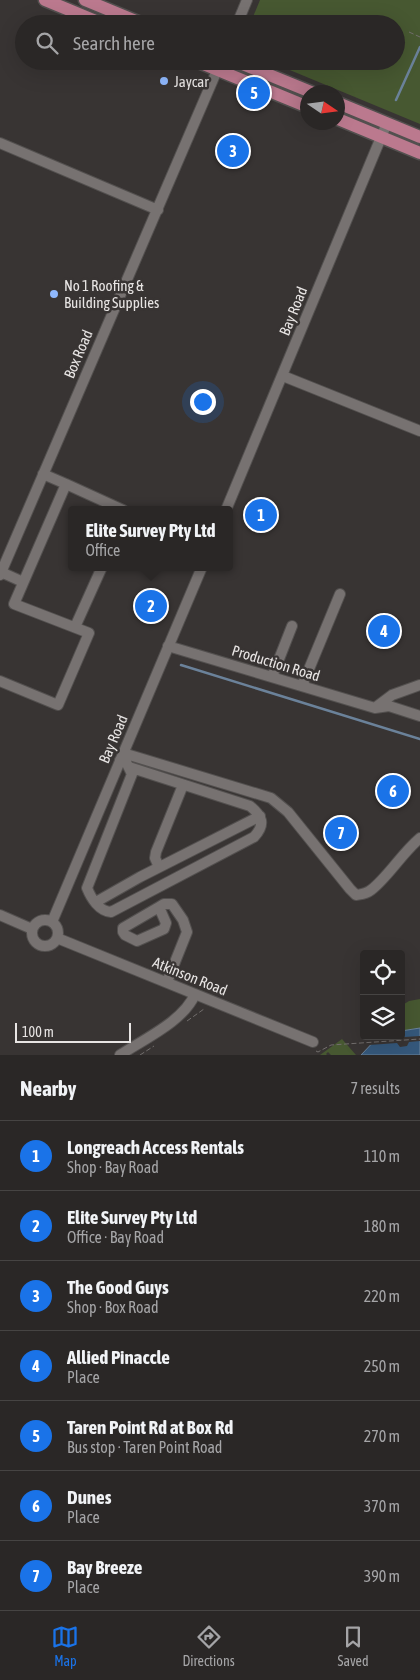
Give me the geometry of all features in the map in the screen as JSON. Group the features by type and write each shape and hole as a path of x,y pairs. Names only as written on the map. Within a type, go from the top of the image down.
{"main road":[{"path":"44,0 81,15"},
{"path":"85,0 121,15"},
{"path":"228,70 300,103"},
{"path":"257,70 300,88"},
{"path":"345,106 420,137"},
{"path":"345,122 420,153"}],"street":[{"path":"241,15 247,0"},
{"name":"Box Road","path":"1,574 217,70"},
{"name":"Bay Road","path":"228,506 387,123"},
{"path":"0,143 158,210"},
{"path":"283,376 420,431"},
{"path":"43,474 114,506"},
{"path":"0,681 58,705 89,633 14,604 66,484"},
{"path":"75,627 100,571"},
{"name":"Bay Road","path":"52,922 200,571"},
{"path":"1,574 23,582"},
{"path":"302,686 340,594"},
{"path":"272,677 292,626"},
{"name":"Production Road","path":"168,646 375,708 390,706 420,716"},
{"path":"375,708 392,695 420,685"},
{"path":"122,757 132,774 87,888 102,910 111,912 254,837 260,829 260,816 250,806 129,767"},
{"path":"122,757 271,798 278,802 356,895 370,891 420,838"},
{"path":"159,867 155,858 156,852 182,785"},
{"path":"96,902 159,867 260,816"},
{"path":"159,907 164,904 172,904 183,920 187,932 167,982"},
{"path":"0,915 32,929"},
{"path":"40,920 52,922 57,929 57,938 50,945 40,945 33,938 32,929 36,922 40,920"},
{"name":"Atkinson Road","path":"57,938 167,982 312,1045"},
{"path":"120,1055 179,1017 191,1004 195,994"}],"path":[{"path":"409,32 420,37"},
{"path":"187,1021 207,1006"},
{"path":"312,1045 318,1052 331,1044 420,1039"},
{"path":"140,1055 157,1044"}],"green space":[{"path":"260,0 420,0 420,124 345,93 345,85 326,85 290,70 405,70 405,15 254,15"},
{"path":"420,999 420,1028 405,1030 405,1004"},
{"path":"342,1039 356,1055 331,1055 328,1052 327,1055 320,1055"}],"water":[{"path":"420,1028 420,1055 361,1055 375,1040 405,1040 405,1030"}],"pier":[{"path":"420,1036 420,1041 409,1042 407,1046 400,1047 397,1043 369,1045 372,1040 405,1040 405,1037"}],"waterway":[{"path":"396,100 420,47"},
{"path":"181,665 420,739"}],"place":[{"name":"Jaycar","path":"164,81"},
{"name":"Taren Point Rd at Box Rd","path":"254,93"},
{"name":"The Good Guys","path":"233,151"},
{"name":"No 1 Roofing & Building Supplies","path":"54,294"},
{"name":"Longreach Access Rentals","path":"261,515"},
{"name":"Elite Survey Pty Ltd","path":"151,606"},
{"name":"Allied Pinaccle","path":"384,631"},
{"name":"Dunes","path":"393,791"},
{"name":"Bay Breeze","path":"341,833"}]}
